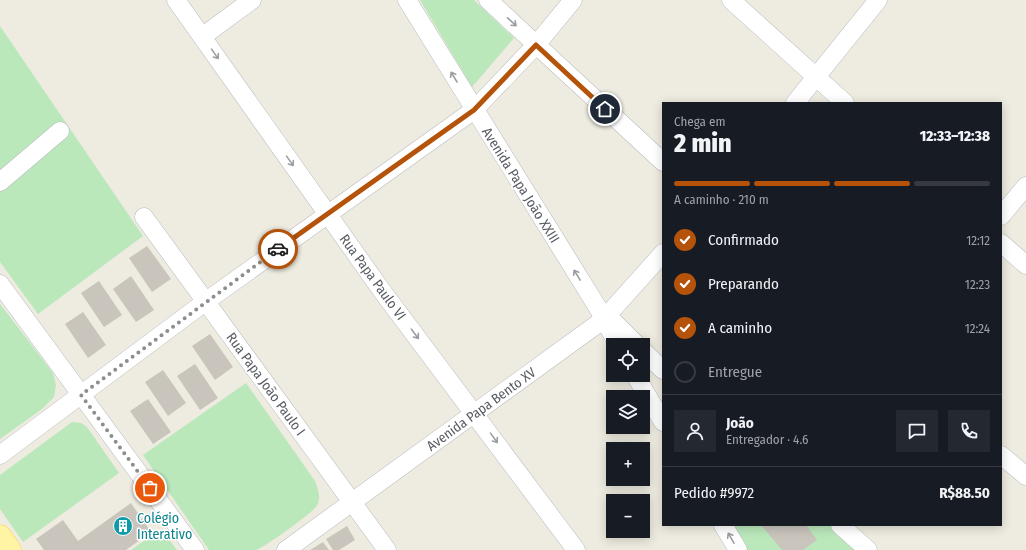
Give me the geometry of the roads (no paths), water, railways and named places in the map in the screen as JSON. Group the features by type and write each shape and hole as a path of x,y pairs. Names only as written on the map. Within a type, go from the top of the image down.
{"main road":[{"path":"0,536 10,550"}],"street":[{"name":"Rua Papa Paulo VI","path":"176,0 382,290 476,413 576,550"},
{"path":"203,36 252,0"},
{"name":"Avenida Papa João XXIII","path":"406,0 603,314 615,338"},
{"path":"488,0 662,161"},
{"path":"0,455 327,213 474,110 536,45 573,0"},
{"path":"731,0 844,102"},
{"path":"796,102 817,78 878,0"},
{"path":"0,182 60,131"},
{"path":"1002,215 1026,186"},
{"name":"Rua Papa João Paulo I","path":"144,217 388,550"},
{"path":"1002,244 1026,265"},
{"name":"Avenida Papa Bento XV","path":"286,550 476,413 603,314 662,254"},
{"path":"0,284 195,550"},
{"path":"603,314 629,338"},
{"path":"650,358 662,369"},
{"path":"639,382 662,420"},
{"path":"1002,456 1026,476"},
{"path":"724,526 738,550"},
{"path":"841,526 868,550"}],"place":[{"name":"Colégio Interativo","path":"123,526"}]}
